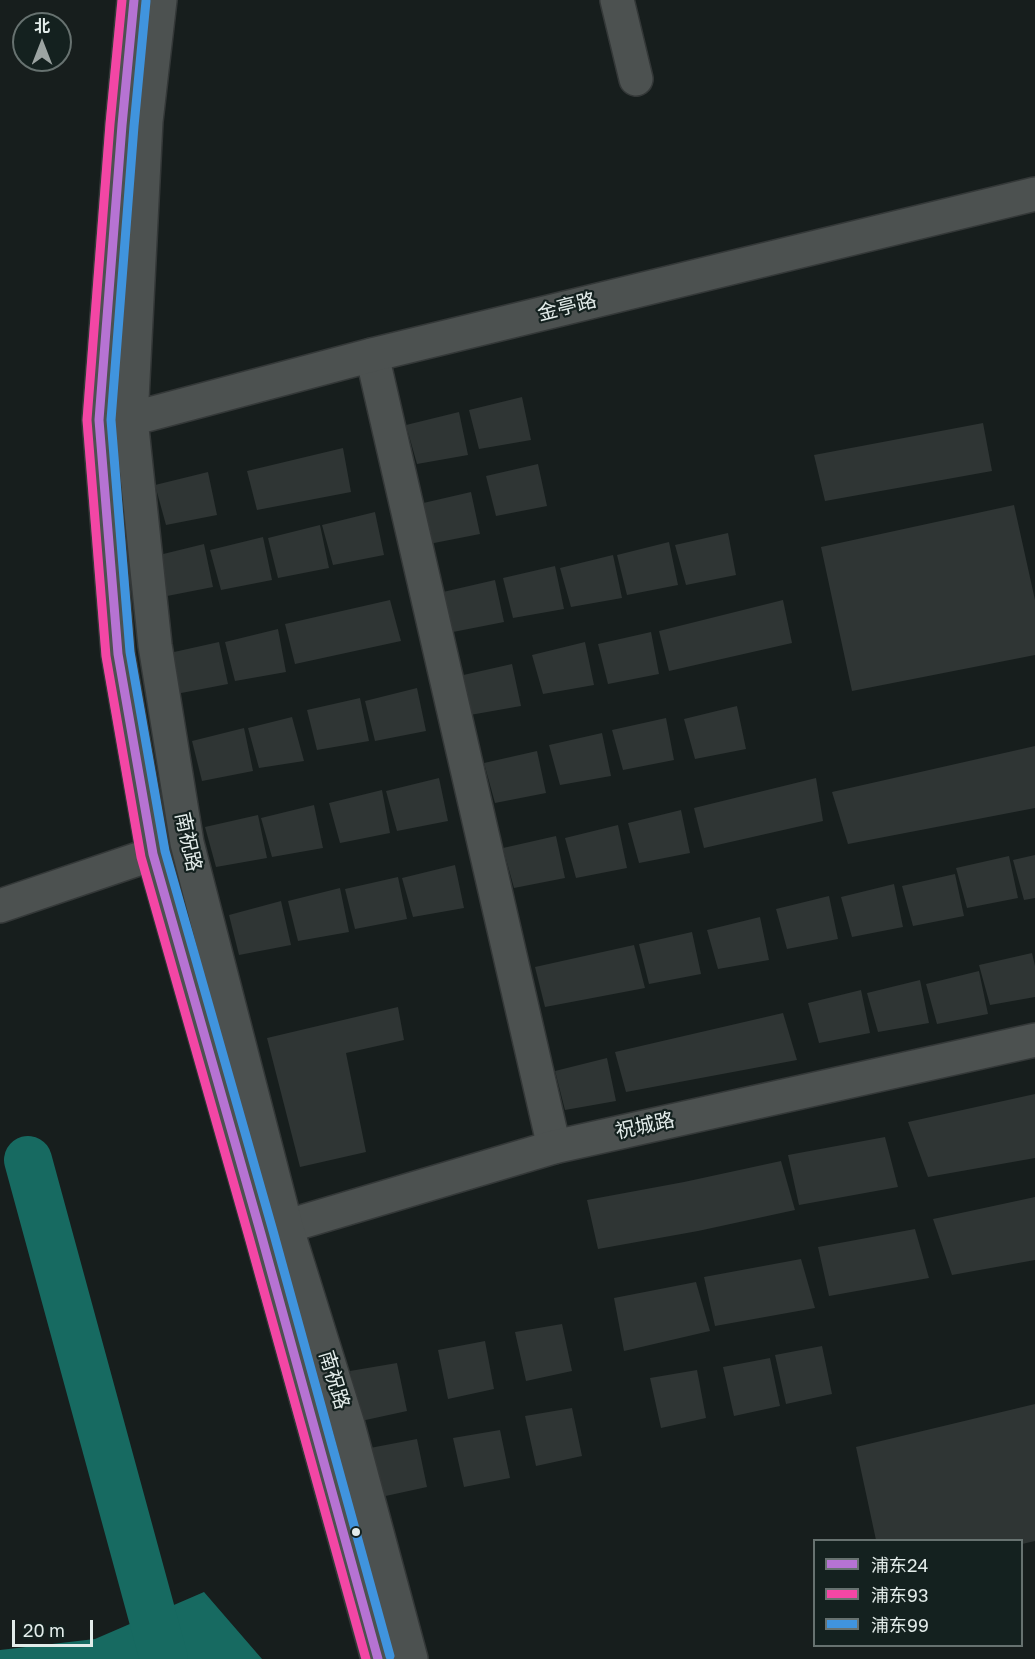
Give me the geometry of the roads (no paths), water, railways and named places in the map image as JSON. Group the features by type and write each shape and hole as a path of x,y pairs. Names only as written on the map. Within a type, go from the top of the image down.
{"main road":[{"name":"南祝路","path":"134,0 99,420 118,654 153,854 274,1230 348,1425 411,1659"},
{"name":"南祝路","path":"160,0 146,121 131,419 155,645 187,843 274,1230 378,1659"},
{"path":"617,0 636,79"},
{"name":"金亭路","path":"99,420 131,419 372,355 1035,194"},
{"path":"372,355 554,1147"},
{"path":"0,906 153,854"},
{"name":"祝城路","path":"274,1230 554,1147 1035,1040"}],"waterway":[{"path":"28,1160 164,1659"}]}
